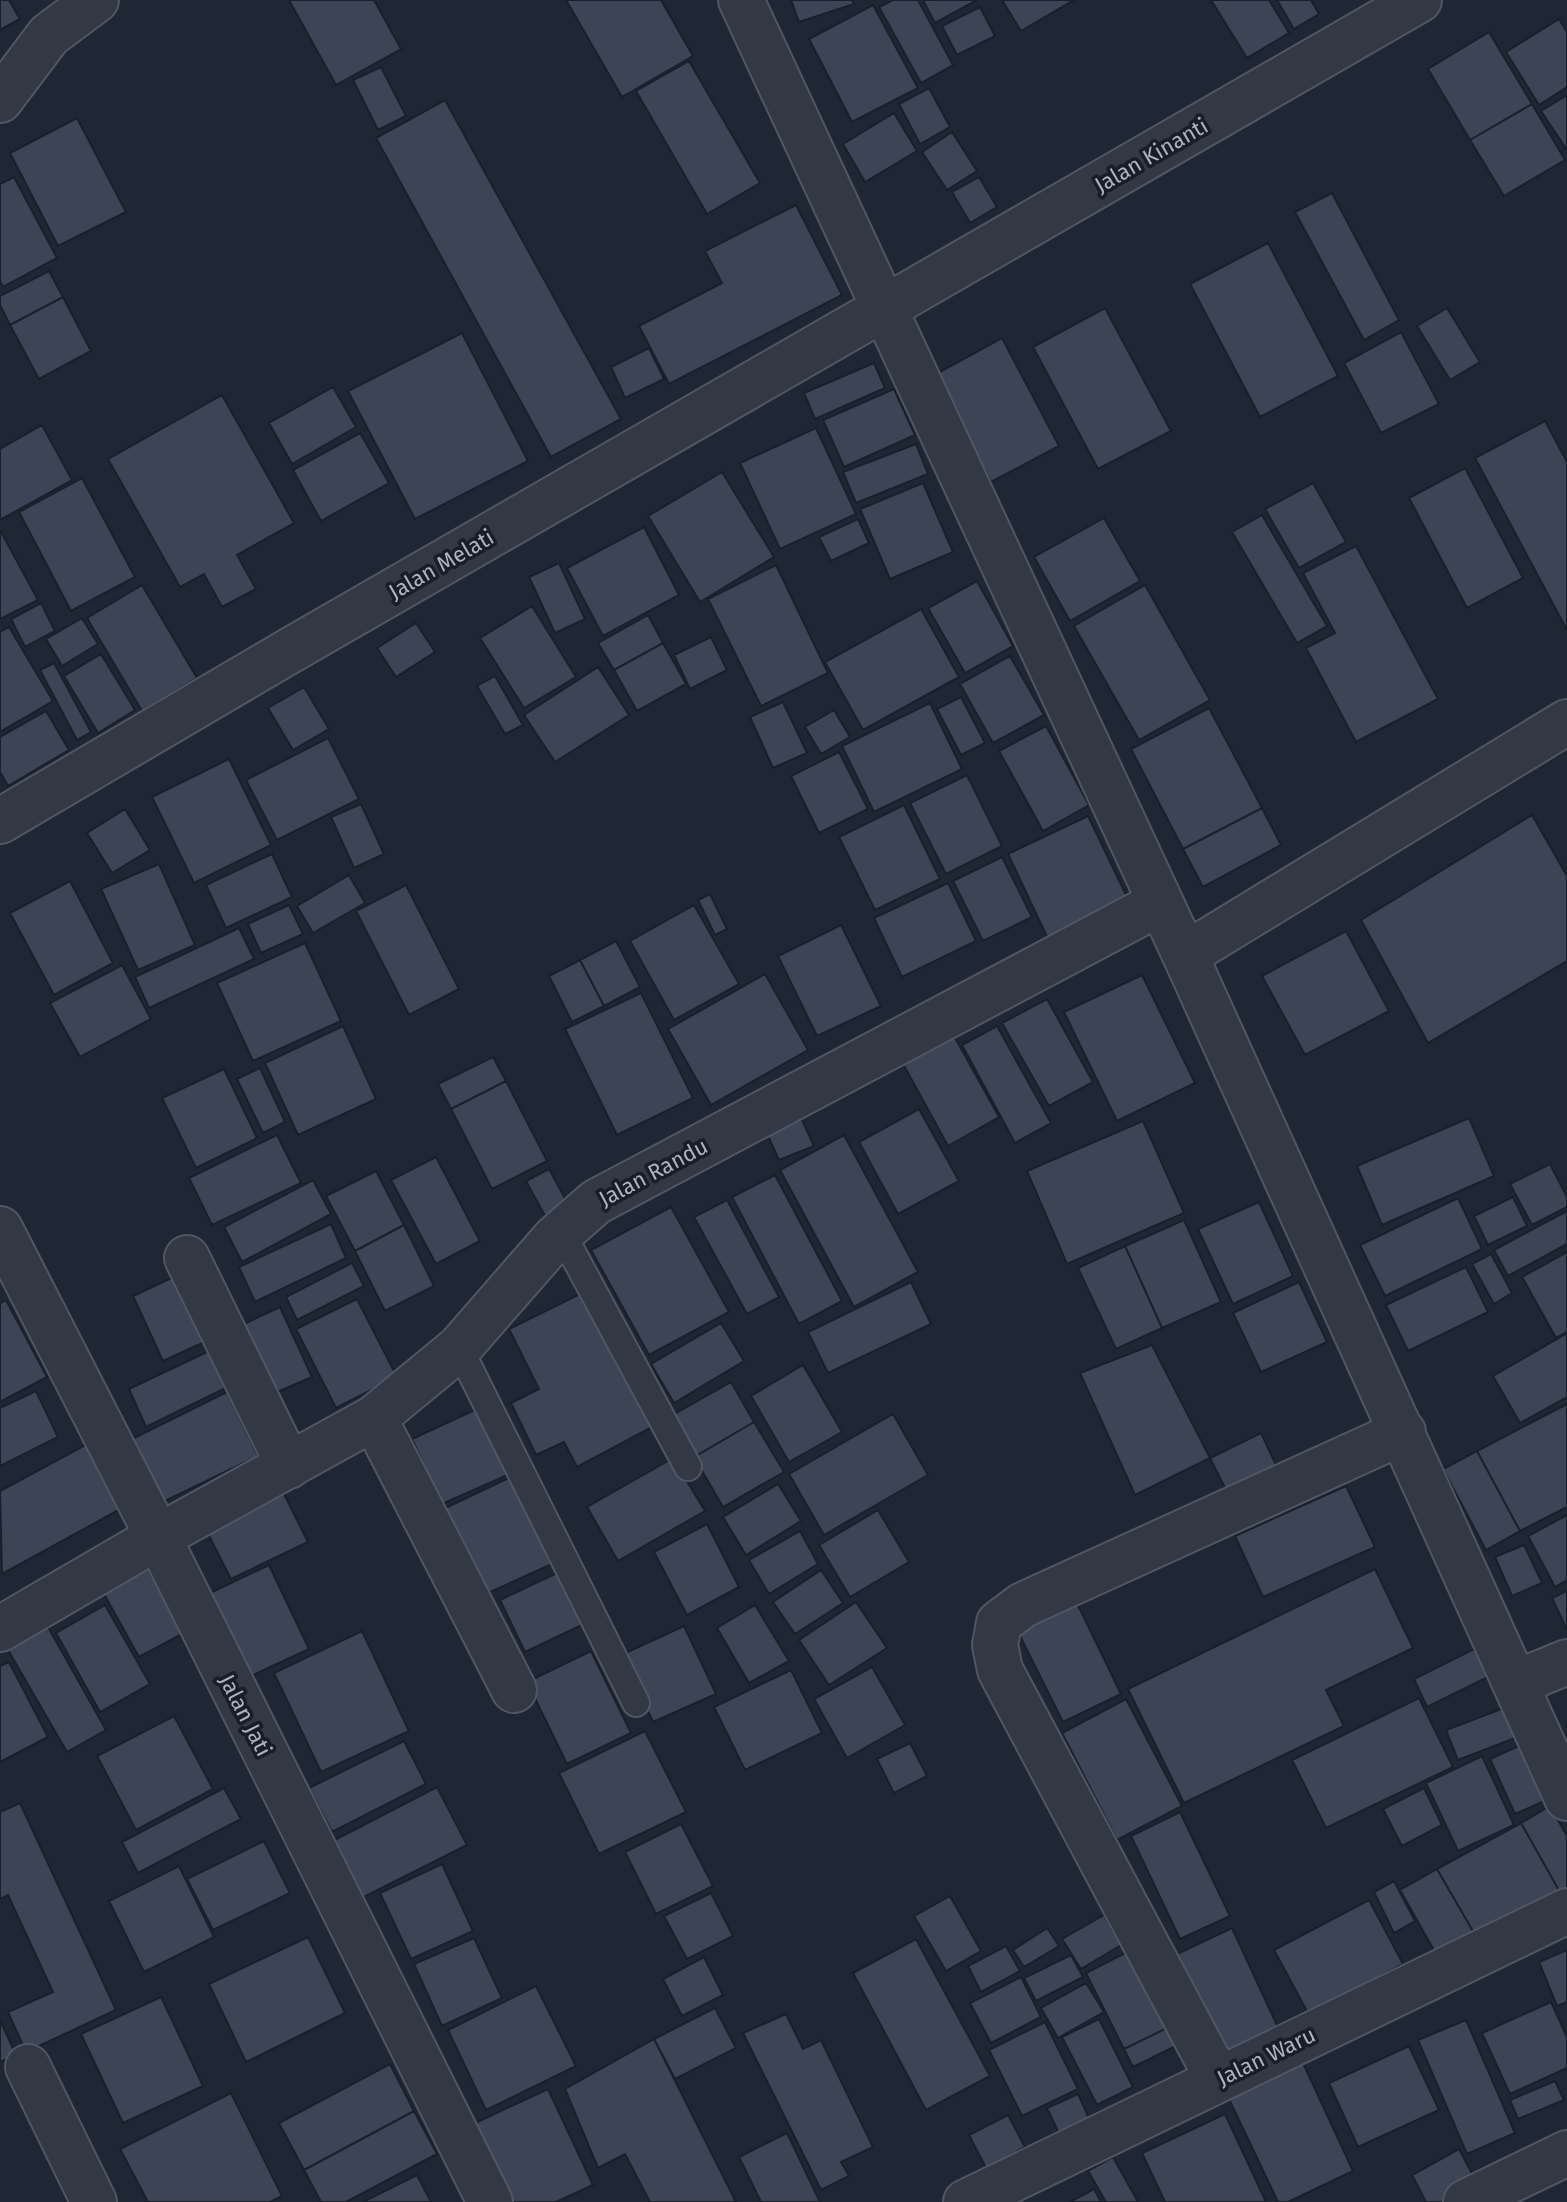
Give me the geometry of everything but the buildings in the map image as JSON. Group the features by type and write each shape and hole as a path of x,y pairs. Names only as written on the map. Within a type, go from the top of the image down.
{"street":[{"path":"0,100 49,35 96,0"},
{"path":"741,0 1185,955 1567,1798"},
{"name":"Jalan Kinanti","path":"884,310 1419,0"},
{"name":"Jalan Melati","path":"0,821 291,650 884,310"},
{"path":"1185,955 1567,722"},
{"name":"Jalan Randu","path":"0,1629 158,1537 374,1418 459,1348 561,1232 596,1202 1160,903"},
{"name":"Jalan Jati","path":"0,1229 158,1537 490,2202"},
{"path":"187,1258 289,1466"},
{"path":"374,1418 514,1690"},
{"path":"1218,2079 1000,1670 995,1645 999,1623 1023,1605 1403,1432"},
{"path":"1516,1683 1567,1662"},
{"name":"Jalan Waru","path":"966,2202 1567,1911"},
{"path":"28,2067 94,2202"},
{"path":"1466,2202 1567,2153"}],"lane":[{"path":"561,1232 688,1467"},
{"path":"459,1348 636,1703"}]}
